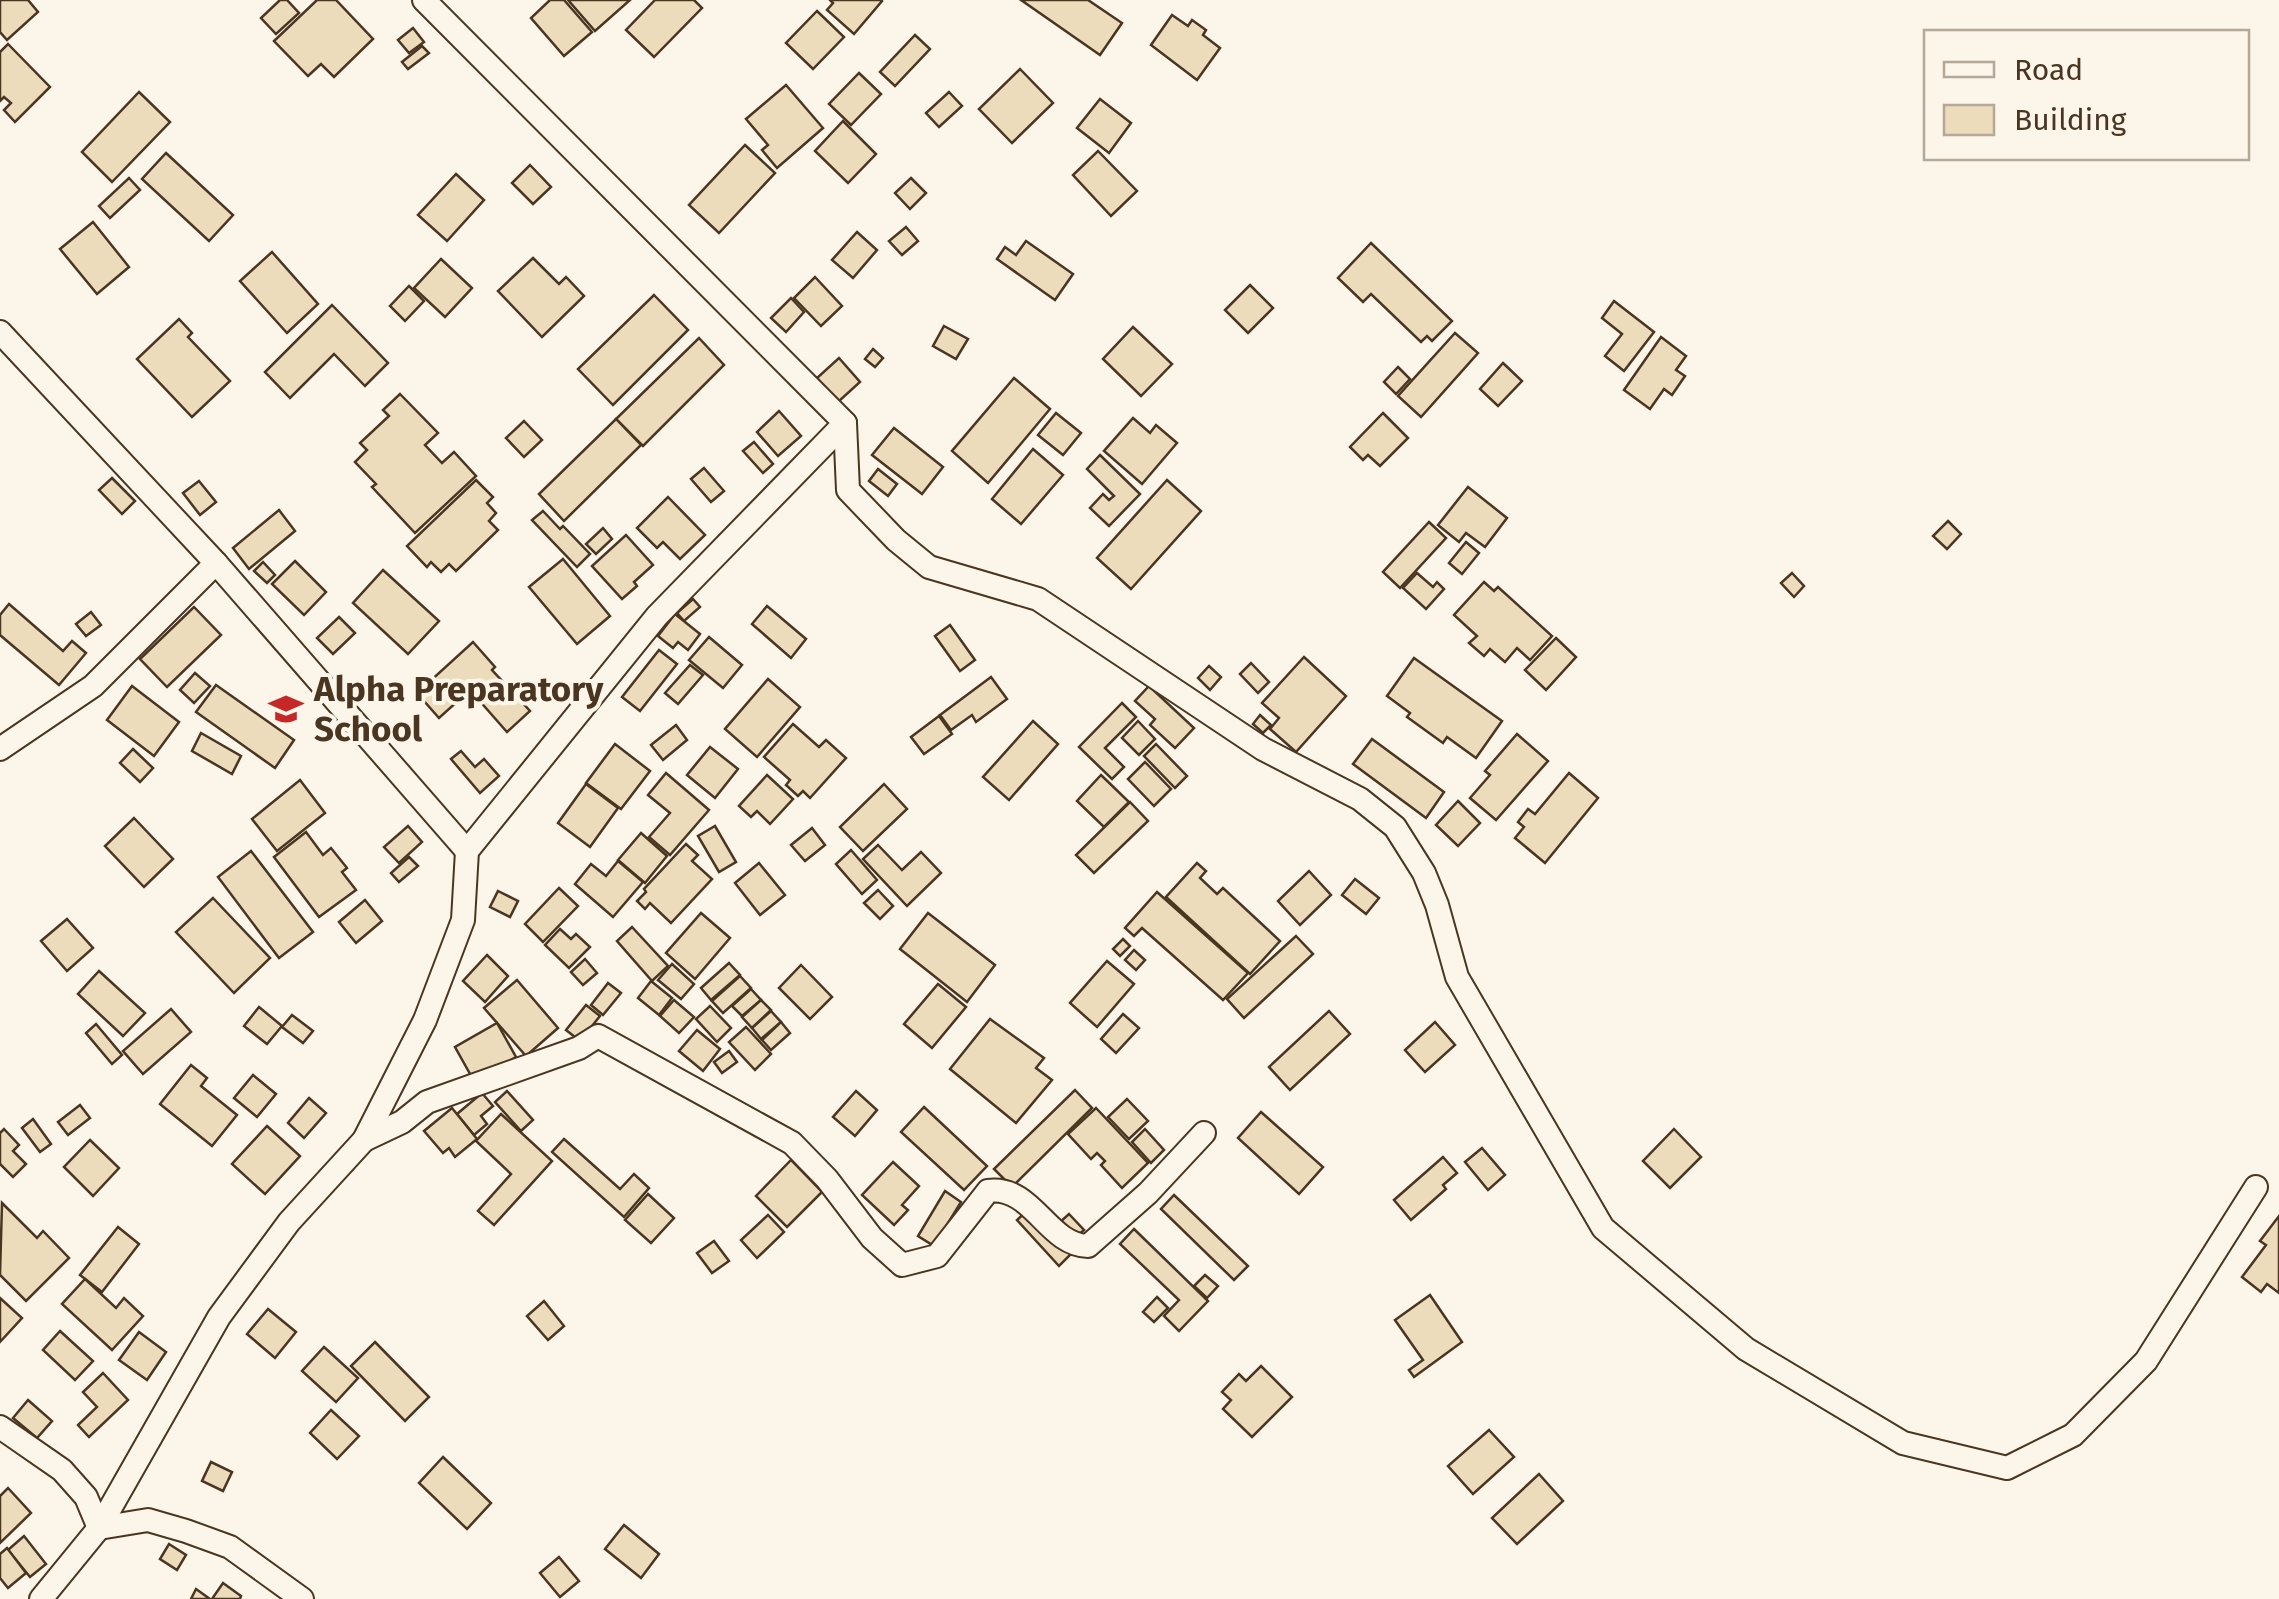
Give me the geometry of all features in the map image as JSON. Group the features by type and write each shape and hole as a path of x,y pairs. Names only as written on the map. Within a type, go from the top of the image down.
{"street":[{"path":"424,0 845,423 848,490 896,540 929,567 1038,599 1263,749 1360,799 1395,827 1424,874 1456,977 1603,1228 1746,1349 1903,1442 2007,1468 2073,1434 2146,1361 2256,1187"},
{"path":"0,332 216,563 467,851"},
{"path":"41,1599 99,1528 219,1317 289,1222 364,1140 425,1020 462,920 467,851 657,616 845,423"},
{"path":"0,749 93,686 216,563"},
{"path":"364,1140 402,1122 428,1102 579,1048 598,1036 792,1143 827,1178 872,1238 902,1265 937,1256 988,1191 1015,1194 1073,1244 1088,1246 1148,1194 1204,1132"},
{"path":"0,1427 62,1470 86,1497 99,1528"},
{"path":"99,1528 148,1520 186,1531 230,1548 302,1599"}],"building":[{"path":"0,0 28,0 38,12 7,40 0,32"},
{"path":"280,0 287,0 299,13 276,34 261,18"},
{"path":"317,0 336,0 373,39 334,77 321,64 308,76 274,41"},
{"path":"550,0 564,0 592,32 564,56 531,18"},
{"path":"568,0 630,0 595,31"},
{"path":"655,0 694,0 702,8 654,57 626,30"},
{"path":"830,0 882,1 854,34 827,10 833,3"},
{"path":"1021,0 1088,0 1122,23 1100,55"},
{"path":"817,11 844,37 813,69 786,43"},
{"path":"1172,15 1188,26 1192,20 1220,48 1197,80 1151,45"},
{"path":"413,28 424,42 409,53 398,40"},
{"path":"915,35 930,49 895,86 880,72"},
{"path":"8,44 50,87 15,122 4,110 11,103 4,97 0,101 0,52"},
{"path":"422,46 429,53 408,69 402,62"},
{"path":"1020,69 1053,103 1012,143 979,109"},
{"path":"859,73 881,94 851,125 829,104"},
{"path":"786,85 823,128 777,168 762,150 768,145 746,119"},
{"path":"139,92 170,122 112,182 82,152"},
{"path":"949,92 962,106 939,127 926,113"},
{"path":"1100,99 1131,123 1109,153 1077,128"},
{"path":"843,121 876,154 848,183 815,151"},
{"path":"745,145 775,173 719,233 689,205"},
{"path":"1098,151 1137,191 1111,216 1073,175"},
{"path":"166,153 233,215 209,241 142,179"},
{"path":"530,165 551,187 533,204 512,183"},
{"path":"456,174 484,200 447,241 418,215"},
{"path":"129,178 140,190 110,218 99,206"},
{"path":"911,178 926,193 910,209 895,193"},
{"path":"93,222 129,267 97,294 60,249"},
{"path":"906,227 918,241 902,255 889,241"},
{"path":"857,232 877,250 853,278 832,260"},
{"path":"1026,241 1073,274 1055,300 997,259 1005,247 1016,255"},
{"path":"1371,243 1452,321 1432,341 1427,336 1421,342 1371,294 1363,302 1338,278"},
{"path":"272,252 318,304 287,333 240,281"},
{"path":"533,258 559,284 566,277 584,296 542,337 498,291"},
{"path":"441,259 472,288 445,317 414,288"},
{"path":"815,277 842,306 821,326 794,298"},
{"path":"1250,285 1273,308 1248,333 1225,310"},
{"path":"409,286 424,301 405,321 390,306"},
{"path":"654,295 688,330 613,405 578,369"},
{"path":"791,298 804,312 786,332 771,318"},
{"path":"1614,301 1654,332 1624,371 1605,356 1622,334 1602,318"},
{"path":"332,305 388,363 365,386 334,354 290,398 265,372"},
{"path":"179,319 192,333 188,337 230,381 192,417 137,359"},
{"path":"944,326 968,339 956,359 933,346"},
{"path":"1133,327 1172,364 1141,396 1103,359"},
{"path":"1455,333 1478,353 1421,417 1398,396"},
{"path":"1661,337 1686,356 1676,370 1685,376 1672,395 1664,389 1650,409 1624,390"},
{"path":"699,338 724,365 643,446 616,419"},
{"path":"873,349 883,358 875,367 865,359"},
{"path":"839,358 860,382 838,402 817,378"},
{"path":"1503,363 1522,381 1498,406 1480,389"},
{"path":"1398,367 1410,379 1396,394 1384,382"},
{"path":"1014,378 1050,409 988,483 952,451"},
{"path":"400,394 438,433 425,445 442,463 454,452 476,476 415,533 372,487 376,484 355,462 367,450 360,443 389,416 383,410"},
{"path":"779,411 801,436 778,456 757,432"},
{"path":"1056,413 1081,433 1063,455 1038,435"},
{"path":"1383,413 1408,438 1380,466 1368,455 1363,460 1350,447"},
{"path":"1133,418 1150,433 1156,425 1177,443 1142,484 1104,451"},
{"path":"616,419 641,445 564,521 539,494"},
{"path":"524,421 542,440 524,457 506,438"},
{"path":"894,428 943,467 922,494 872,455"},
{"path":"754,442 773,464 763,473 743,451"},
{"path":"1033,449 1063,475 1021,524 992,499"},
{"path":"1100,455 1140,494 1109,526 1090,508 1103,494 1109,500 1114,496 1087,469"},
{"path":"704,468 724,491 711,502 691,479"},
{"path":"878,469 897,484 888,496 869,481"},
{"path":"112,478 135,501 122,514 99,490"},
{"path":"476,480 493,497 487,503 496,513 489,521 498,530 456,571 449,564 441,572 431,562 427,567 407,546"},
{"path":"1167,480 1201,511 1131,589 1097,558"},
{"path":"199,481 216,502 200,515 183,493"},
{"path":"1468,487 1507,518 1485,547 1466,533 1459,542 1438,525"},
{"path":"668,497 705,535 680,559 663,542 657,548 637,528"},
{"path":"279,510 295,531 249,569 233,548"},
{"path":"543,511 590,554 577,567 532,520"},
{"path":"1948,521 1961,534 1947,549 1933,536"},
{"path":"1429,522 1446,538 1400,588 1383,572"},
{"path":"603,528 612,539 596,554 586,544"},
{"path":"626,535 653,565 622,599 592,566"},
{"path":"1466,542 1479,553 1462,574 1449,563"},
{"path":"563,559 610,616 577,644 529,587"},
{"path":"295,561 326,592 304,615 272,584"},
{"path":"263,562 275,575 267,583 254,571"},
{"path":"383,570 439,621 408,654 353,603"},
{"path":"1417,573 1433,587 1437,582 1444,589 1426,609 1403,588"},
{"path":"1792,573 1804,586 1794,597 1781,583"},
{"path":"1484,582 1494,591 1498,587 1552,636 1530,660 1517,648 1505,662 1490,649 1484,656 1469,643 1477,636 1454,615"},
{"path":"693,599 700,607 684,621 677,613"},
{"path":"9,604 63,651 72,641 86,653 59,685 0,635 0,615"},
{"path":"767,606 806,639 791,658 752,624"},
{"path":"194,607 221,635 167,687 140,659"},
{"path":"91,612 101,625 86,636 76,624"},
{"path":"675,614 700,634 688,650 678,642 673,648 658,636"},
{"path":"339,617 355,633 333,654 317,638"},
{"path":"950,625 975,660 960,671 935,636"},
{"path":"709,637 742,665 723,688 689,660"},
{"path":"1556,638 1576,657 1546,690 1525,670"},
{"path":"473,642 495,667 492,670 530,711 507,732 470,690 439,718 417,693"},
{"path":"659,650 677,664 640,711 622,697"},
{"path":"1304,657 1346,696 1296,752 1270,729 1279,718 1262,703"},
{"path":"1414,658 1502,721 1476,758 1447,737 1443,743 1407,717 1410,713 1387,696"},
{"path":"1251,663 1269,682 1258,693 1240,674"},
{"path":"690,665 703,675 678,704 665,693"},
{"path":"1209,666 1221,677 1210,690 1198,678"},
{"path":"195,673 210,686 194,703 180,690"},
{"path":"991,677 1007,699 976,722 972,715 951,730 940,715"},
{"path":"768,679 800,707 757,757 725,729"},
{"path":"216,685 294,740 275,768 196,712"},
{"path":"132,686 179,722 154,756 107,720"},
{"path":"1149,686 1194,728 1175,748 1150,725 1155,719 1135,701"},
{"path":"1122,703 1136,717 1105,748 1124,767 1112,779 1079,747"},
{"path":"1260,715 1271,725 1263,733 1253,724"},
{"path":"939,716 952,734 924,754 911,737"},
{"path":"1033,721 1058,744 1009,800 983,777"},
{"path":"1138,721 1155,739 1139,755 1122,738"},
{"path":"793,724 819,747 826,740 846,758 810,798 803,791 798,796 786,785 790,780 764,757"},
{"path":"676,725 687,740 663,760 651,745"},
{"path":"201,733 241,756 232,774 192,751"},
{"path":"1517,734 1548,761 1496,820 1470,798 1490,775 1485,771"},
{"path":"1372,739 1444,792 1426,818 1353,764"},
{"path":"615,744 650,771 621,809 586,783"},
{"path":"1156,744 1187,776 1175,788 1144,756"},
{"path":"710,747 738,769 715,798 687,775"},
{"path":"133,749 153,768 140,782 120,763"},
{"path":"461,751 475,767 484,759 499,776 480,793 451,759"},
{"path":"1145,762 1171,789 1154,806 1128,779"},
{"path":"666,773 709,810 670,855 649,837 670,813 648,795"},
{"path":"1569,773 1598,798 1545,863 1515,838 1524,827 1518,822 1528,809 1535,814"},
{"path":"767,775 793,799 770,824 757,811 751,817 739,806"},
{"path":"1101,775 1129,802 1104,827 1077,801"},
{"path":"300,780 325,813 277,851 252,819"},
{"path":"586,784 618,808 590,847 558,823"},
{"path":"884,784 907,809 863,851 840,827"},
{"path":"1458,801 1480,823 1458,846 1436,825"},
{"path":"1130,802 1148,821 1094,873 1076,855"},
{"path":"134,818 173,859 144,887 105,846"},
{"path":"408,826 422,842 399,863 384,847"},
{"path":"715,826 736,862 719,872 698,836"},
{"path":"812,828 825,845 805,861 791,845"},
{"path":"306,832 323,855 331,848 347,868 342,872 356,890 319,917 274,857"},
{"path":"641,833 667,856 645,883 618,860"},
{"path":"686,844 698,855 692,861 712,879 671,923 650,903 645,909 637,901"},
{"path":"878,845 902,870 921,852 941,873 907,906 863,859"},
{"path":"851,850 877,880 862,894 836,864"},
{"path":"251,851 313,932 279,958 218,877"},
{"path":"409,857 418,866 399,882 391,873"},
{"path":"618,861 643,882 613,917 575,884 591,864 606,876"},
{"path":"759,863 785,895 760,915 735,883"},
{"path":"1197,863 1206,871 1200,878 1217,894 1223,888 1280,941 1250,974 1166,897"},
{"path":"1309,871 1331,895 1300,925 1278,901"},
{"path":"1355,879 1379,898 1366,914 1342,895"},
{"path":"559,888 578,906 543,942 525,924"},
{"path":"878,890 893,906 880,919 864,903"},
{"path":"498,891 518,901 510,917 490,907"},
{"path":"1157,892 1248,973 1223,1000 1142,928 1134,936 1125,928"},
{"path":"213,898 270,958 234,993 176,932"},
{"path":"365,900 382,921 356,943 339,922"},
{"path":"701,913 730,938 695,979 666,953"},
{"path":"928,913 995,965 967,1002 900,949"},
{"path":"67,919 93,948 67,971 41,941"},
{"path":"632,927 668,966 652,981 617,941"},
{"path":"560,929 571,939 576,934 590,947 569,968 545,945"},
{"path":"1296,936 1313,954 1244,1018 1227,999"},
{"path":"1123,939 1130,946 1120,956 1113,949"},
{"path":"1134,950 1145,960 1136,970 1125,960"},
{"path":"487,955 508,976 485,1002 463,981"},
{"path":"585,959 597,973 583,985 571,972"},
{"path":"1107,961 1134,984 1097,1027 1070,1003"},
{"path":"729,963 740,975 711,1000 701,988"},
{"path":"672,964 694,984 681,999 658,980"},
{"path":"801,965 832,997 810,1019 779,988"},
{"path":"99,971 145,1013 123,1036 78,994"},
{"path":"740,976 751,988 723,1013 712,1001"},
{"path":"517,980 558,1028 526,1056 484,1008"},
{"path":"651,981 672,998 659,1015 638,998"},
{"path":"608,983 621,993 603,1015 591,1005"},
{"path":"938,984 966,1007 932,1048 904,1024"},
{"path":"751,989 761,1000 742,1016 732,1006"},
{"path":"674,1000 694,1017 679,1033 660,1016"},
{"path":"761,1000 771,1010 752,1028 742,1017"},
{"path":"586,1005 600,1016 580,1041 566,1030"},
{"path":"710,1006 731,1028 717,1042 696,1019"},
{"path":"259,1007 282,1026 267,1044 244,1026"},
{"path":"171,1009 191,1032 143,1074 123,1051"},
{"path":"771,1011 781,1022 761,1039 752,1028"},
{"path":"1329,1011 1350,1034 1290,1090 1269,1067"},
{"path":"1123,1014 1139,1028 1116,1053 1101,1039"},
{"path":"292,1015 313,1031 303,1043 282,1027"},
{"path":"990,1019 1044,1058 1036,1068 1052,1080 1016,1123 950,1069"},
{"path":"781,1022 790,1033 771,1050 762,1040"},
{"path":"1435,1022 1455,1045 1425,1072 1405,1050"},
{"path":"497,1023 516,1057 474,1081 455,1047"},
{"path":"96,1024 122,1055 112,1064 86,1033"},
{"path":"746,1027 771,1054 755,1070 729,1042"},
{"path":"697,1030 720,1049 703,1071 679,1051"},
{"path":"729,1051 737,1062 722,1073 714,1062"},
{"path":"191,1065 207,1078 201,1086 237,1115 212,1146 160,1104"},
{"path":"253,1075 276,1094 257,1117 234,1098"},
{"path":"1075,1090 1092,1108 1012,1187 994,1169"},
{"path":"507,1091 533,1120 521,1131 495,1102"},
{"path":"856,1091 877,1110 855,1136 833,1117"},
{"path":"482,1093 493,1106 481,1116 487,1124 474,1135 457,1114"},
{"path":"309,1098 326,1113 304,1138 288,1123"},
{"path":"1127,1099 1148,1121 1129,1139 1108,1117"},
{"path":"80,1105 90,1118 68,1135 58,1122"},
{"path":"924,1107 987,1166 964,1190 901,1132"},
{"path":"452,1108 477,1139 455,1157 449,1148 443,1153 424,1131"},
{"path":"1096,1108 1148,1163 1122,1188 1101,1165 1105,1161 1097,1153 1091,1159 1068,1134"},
{"path":"1261,1112 1323,1167 1299,1194 1238,1138"},
{"path":"501,1114 552,1161 494,1225 478,1211 511,1174 476,1141"},
{"path":"33,1119 51,1144 40,1152 22,1128"},
{"path":"267,1126 300,1156 265,1194 232,1164"},
{"path":"4,1129 19,1145 13,1151 26,1164 13,1177 0,1164 0,1133"},
{"path":"1145,1129 1164,1150 1151,1163 1132,1142"},
{"path":"1674,1129 1701,1157 1670,1188 1643,1161"},
{"path":"564,1139 620,1189 634,1174 649,1188 624,1217 552,1152"},
{"path":"90,1140 119,1168 93,1196 64,1167"},
{"path":"1482,1148 1505,1175 1488,1190 1465,1162"},
{"path":"1443,1157 1457,1173 1443,1185 1446,1189 1411,1220 1394,1200"},
{"path":"791,1160 822,1192 787,1227 756,1196"},
{"path":"893,1162 919,1186 902,1205 908,1210 894,1225 862,1195"},
{"path":"945,1191 961,1202 934,1246 918,1236"},
{"path":"648,1194 674,1218 651,1243 625,1220"},
{"path":"1174,1195 1248,1266 1234,1280 1161,1209"},
{"path":"2,1203 37,1238 43,1231 69,1258 26,1301 0,1275"},
{"path":"1029,1209 1071,1254 1059,1266 1017,1220"},
{"path":"1069,1214 1084,1230 1074,1239 1059,1223"},
{"path":"768,1215 784,1232 757,1258 741,1240"},
{"path":"2279,1216 2279,1293 2267,1284 2261,1292 2242,1277 2266,1245 2260,1241"},
{"path":"118,1227 139,1244 102,1292 80,1275"},
{"path":"1134,1229 1208,1301 1179,1331 1164,1316 1179,1300 1120,1244"},
{"path":"714,1241 729,1261 712,1273 697,1253"},
{"path":"1205,1275 1218,1286 1207,1298 1194,1286"},
{"path":"85,1279 116,1308 124,1298 143,1316 112,1350 62,1304"},
{"path":"1430,1295 1462,1342 1414,1377 1409,1370 1423,1360 1395,1320"},
{"path":"1157,1297 1168,1308 1154,1322 1143,1312"},
{"path":"0,1298 22,1318 0,1342"},
{"path":"544,1301 564,1326 548,1340 527,1316"},
{"path":"268,1309 296,1332 275,1358 247,1334"},
{"path":"60,1331 93,1361 75,1380 43,1350"},
{"path":"139,1332 166,1352 147,1380 119,1360"},
{"path":"375,1342 429,1397 405,1421 351,1366"},
{"path":"324,1347 358,1378 336,1402 302,1371"},
{"path":"1261,1366 1292,1397 1252,1437 1223,1409 1231,1400 1222,1392 1239,1374 1246,1381"},
{"path":"103,1373 128,1400 89,1437 78,1425 97,1407 83,1392"},
{"path":"28,1400 52,1421 37,1438 13,1418"},
{"path":"331,1410 359,1436 337,1459 310,1433"},
{"path":"1489,1430 1514,1457 1473,1494 1448,1466"},
{"path":"443,1457 491,1503 467,1529 419,1483"},
{"path":"211,1462 232,1472 223,1491 202,1481"},
{"path":"1539,1474 1563,1501 1517,1544 1492,1518"},
{"path":"8,1488 31,1513 0,1543 0,1496"},
{"path":"624,1525 659,1554 641,1578 605,1549"},
{"path":"24,1536 46,1564 30,1577 8,1550"},
{"path":"169,1544 186,1555 177,1570 160,1559"},
{"path":"7,1548 26,1573 8,1588 0,1578 0,1554"},
{"path":"559,1557 579,1581 560,1597 540,1573"},
{"path":"223,1583 241,1596 240,1599 212,1599"},
{"path":"196,1589 210,1599 191,1599"}],"place":[{"name":"Alpha Preparatory School","path":"286,709"}]}
